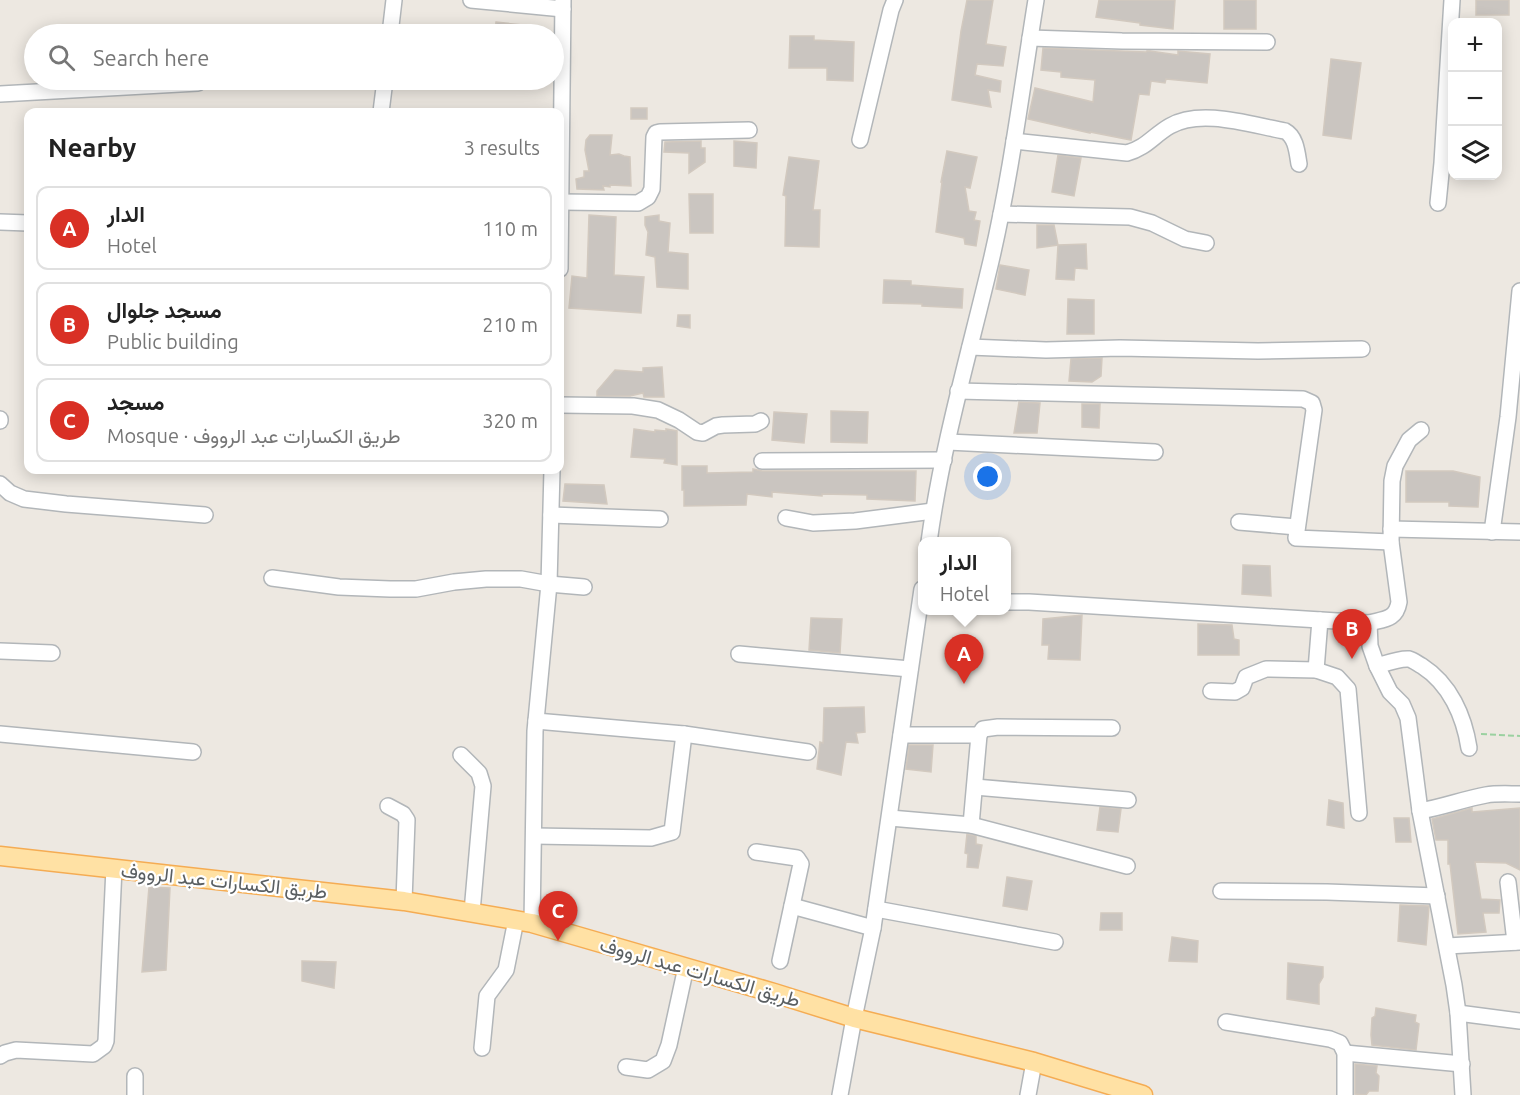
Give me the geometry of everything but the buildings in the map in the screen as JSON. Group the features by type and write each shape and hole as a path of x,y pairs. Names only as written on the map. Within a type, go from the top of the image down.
{"main road":[{"name":"طريق الكسارات عبد الرووف","path":"0,856 404,901 524,921 854,1018 1034,1062 1143,1095"}],"street":[{"path":"391,24 394,0"},
{"path":"471,0 563,4 563,24"},
{"path":"860,140 895,0"},
{"path":"930,537 958,391 1000,214 1036,0"},
{"path":"1438,203 1452,0"},
{"path":"1030,38 1267,42"},
{"path":"0,94 72,90"},
{"path":"382,108 384,90"},
{"path":"562,90 562,108"},
{"path":"1014,141 1127,153 1138,150 1169,127 1186,119 1218,118 1285,131 1290,134 1295,144 1299,164"},
{"path":"564,202 638,203 648,197 652,189 656,133 748,130"},
{"path":"1000,214 1130,218 1152,223 1185,239 1206,243"},
{"path":"0,222 24,223"},
{"path":"1492,532 1508,417 1515,398 1520,291"},
{"path":"970,347 1046,350 1362,349"},
{"path":"958,391 1308,400 1312,403 1314,410 1296,538 1520,532"},
{"path":"564,405 633,406 658,410 697,432 703,433 716,426 755,424 761,421"},
{"path":"1011,602 1369,623 1391,618 1398,610 1399,602 1391,536 1392,481 1395,466 1409,440 1421,430"},
{"path":"948,442 1155,452"},
{"path":"762,461 944,460"},
{"path":"482,1047 487,996 506,970 524,921 534,836 536,721 549,584 552,474"},
{"path":"0,484 10,494 24,499 205,515"},
{"path":"786,518 813,523 855,521 933,511"},
{"path":"551,515 660,519"},
{"path":"1239,522 1297,527"},
{"path":"273,578 339,587 416,590 454,582 486,579 521,579 584,587"},
{"path":"840,1095 873,928 918,615"},
{"path":"1316,670 1320,620"},
{"path":"1369,623 1370,646 1377,666 1390,692 1402,704 1408,718 1420,811 1458,1013 1463,1095"},
{"path":"0,651 52,653"},
{"path":"739,654 910,669"},
{"path":"1377,666 1411,659 1426,669 1445,686 1454,700 1468,740"},
{"path":"1211,691 1235,692 1242,688 1246,676 1266,669 1316,670 1337,677 1348,689 1359,813"},
{"path":"536,721 684,734 808,752"},
{"path":"971,825 979,735 983,729 998,727 1112,728"},
{"path":"0,734 193,752"},
{"path":"534,836 651,838 672,832 684,734"},
{"path":"901,735 979,735"},
{"path":"461,755 479,773 483,786 472,912"},
{"path":"975,787 1128,800"},
{"path":"1420,811 1483,795 1520,794"},
{"path":"388,806 403,814 407,820 404,901"},
{"path":"890,818 971,825 1127,866"},
{"path":"756,852 797,858 801,864 780,961"},
{"path":"0,1056 16,1050 93,1054 104,1046 114,868"},
{"path":"1447,946 1517,942 1508,882"},
{"path":"1221,891 1437,896"},
{"path":"792,906 873,928"},
{"path":"876,909 1055,942"},
{"path":"626,1067 648,1070 663,1061 669,1045 686,967"},
{"path":"1458,1013 1520,1021"},
{"path":"1226,1022 1330,1039 1340,1043 1345,1053 1345,1095"},
{"path":"1345,1053 1462,1064"},
{"path":"1028,1095 1034,1062"},
{"path":"135,1076 135,1095"}],"path":[{"path":"1468,740 1520,736"}],"place":[{"name":"مسجد جلوال","path":"1352,659"},
{"name":"الدار","path":"964,684"},
{"name":"مسجد","path":"558,941"}]}
